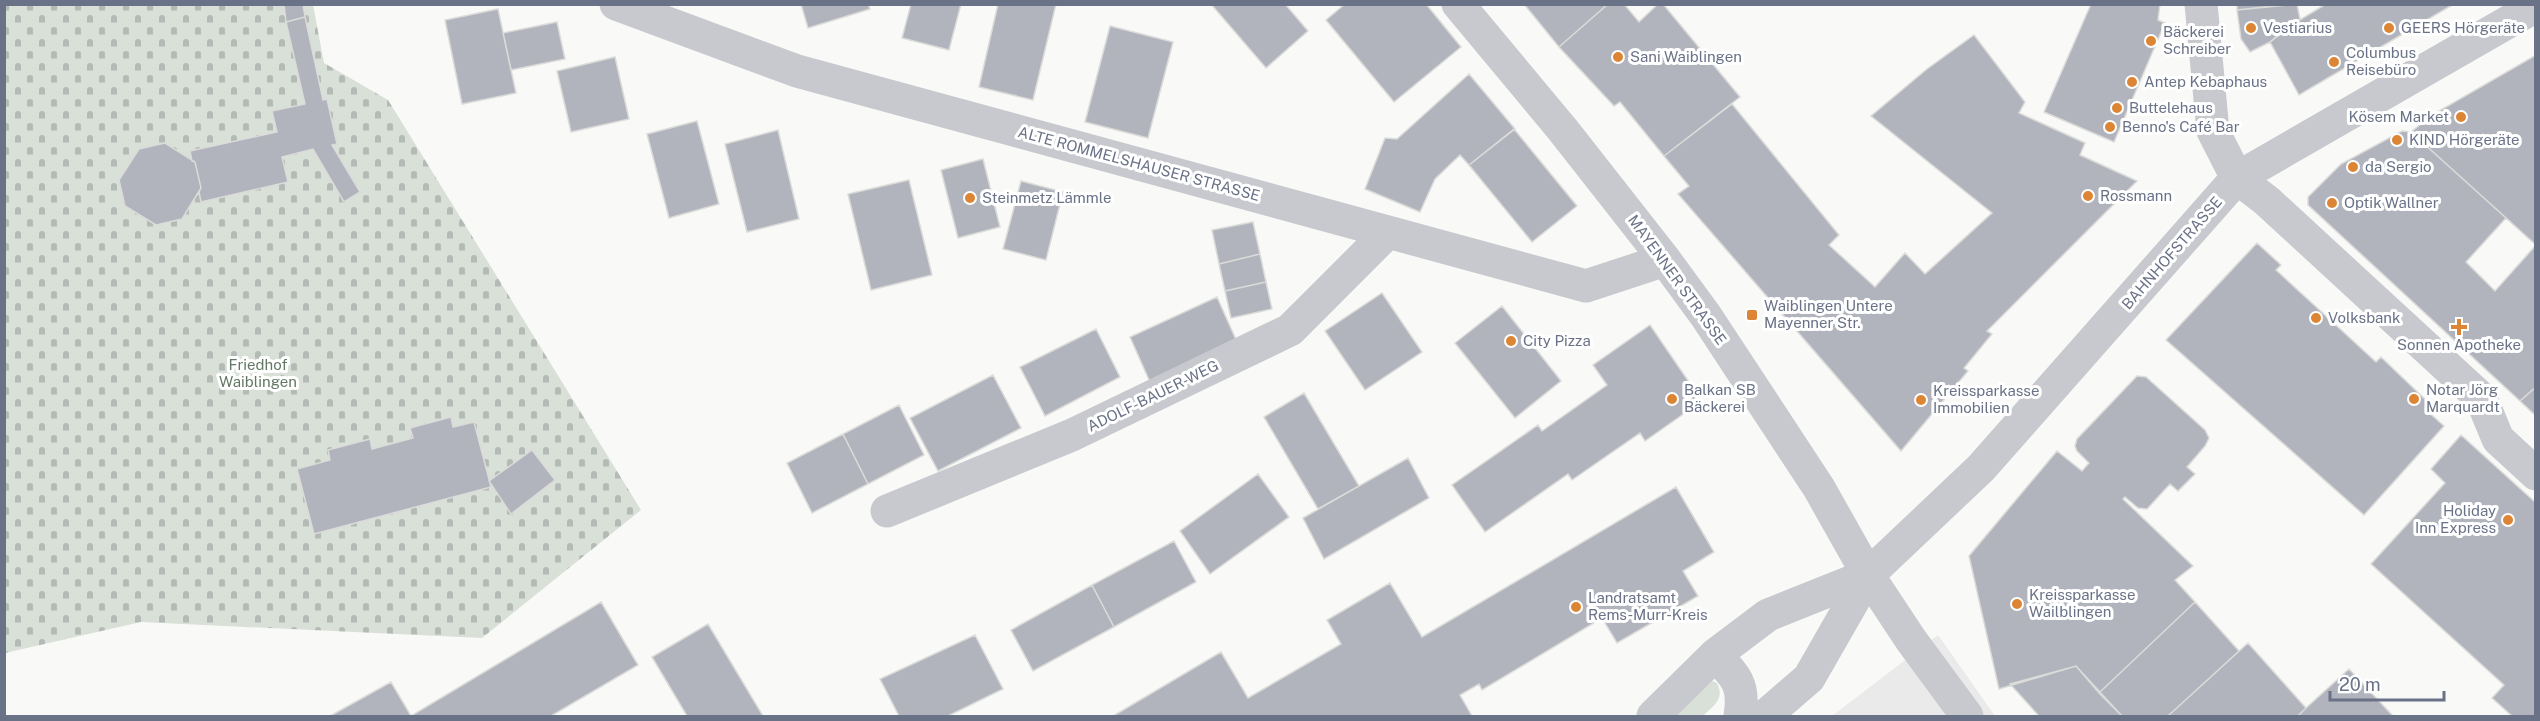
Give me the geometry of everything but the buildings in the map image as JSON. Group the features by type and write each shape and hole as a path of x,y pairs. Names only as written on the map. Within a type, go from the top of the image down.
{"street":[{"name":"ALTE ROMMELSHAUSER STRASSE","path":"616,4 797,71 1586,286 1665,260"},
{"name":"MAYENNER STRASSE","path":"1458,4 1563,130 1706,316 1819,488 1868,575 1911,640 1967,717"},
{"path":"2200,4 2213,131 2237,178 2267,201 2481,398 2498,439 2535,474"},
{"name":"BAHNHOFSTRASSE","path":"1868,575 1981,468 2237,178 2535,6"},
{"name":"ADOLF-BAUER-WEG","path":"887,511 1072,435 1290,330 1388,232"},
{"path":"1653,717 1715,655 1768,615 1868,575"},
{"path":"1765,717 1809,678 1868,575"},
{"path":"1715,655 1738,679 1742,701 1740,717"}],"shaded area":[{"path":"1938,635 1995,716 1832,716"}],"green space":[{"name":"Friedhof Waiblingen","path":"4,5 313,5 324,63 388,100 641,510 482,638 141,622 5,653"},
{"path":"1710,680 1717,683 1720,693 1714,705 1703,716 1667,716"}],"place":[{"name":"Vestiarius","path":"2251,28"},
{"name":"GEERS Hörgeräte","path":"2389,28"},
{"name":"Bäckerei Schreiber","path":"2151,41"},
{"name":"Sani Waiblingen","path":"1618,57"},
{"name":"Columbus Reisebüro","path":"2334,62"},
{"name":"Antep Kebaphaus","path":"2132,82"},
{"name":"Buttelehaus","path":"2117,108"},
{"name":"Kösem Market","path":"2461,117"},
{"name":"Benno's Café Bar","path":"2110,127"},
{"name":"KIND Hörgeräte","path":"2397,140"},
{"name":"da Sergio","path":"2353,167"},
{"name":"Rossmann","path":"2088,196"},
{"name":"Steinmetz Lämmle","path":"970,198"},
{"name":"Optik Wallner","path":"2332,203"},
{"name":"Waiblingen Untere Mayenner Str.","path":"1752,315"},
{"name":"Volksbank","path":"2316,318"},
{"name":"Sonnen Apotheke","path":"2459,327"},
{"name":"City Pizza","path":"1511,341"},
{"name":"Balkan SB Bäckerei","path":"1672,399"},
{"name":"Notar Jörg Marquardt","path":"2414,399"},
{"name":"Kreissparkasse Immobilien","path":"1921,400"},
{"name":"Holiday Inn Express","path":"2508,520"},
{"name":"Kreissparkasse Wailblingen","path":"2017,604"},
{"name":"Landratsamt Rems-Murr-Kreis","path":"1576,607"}]}
